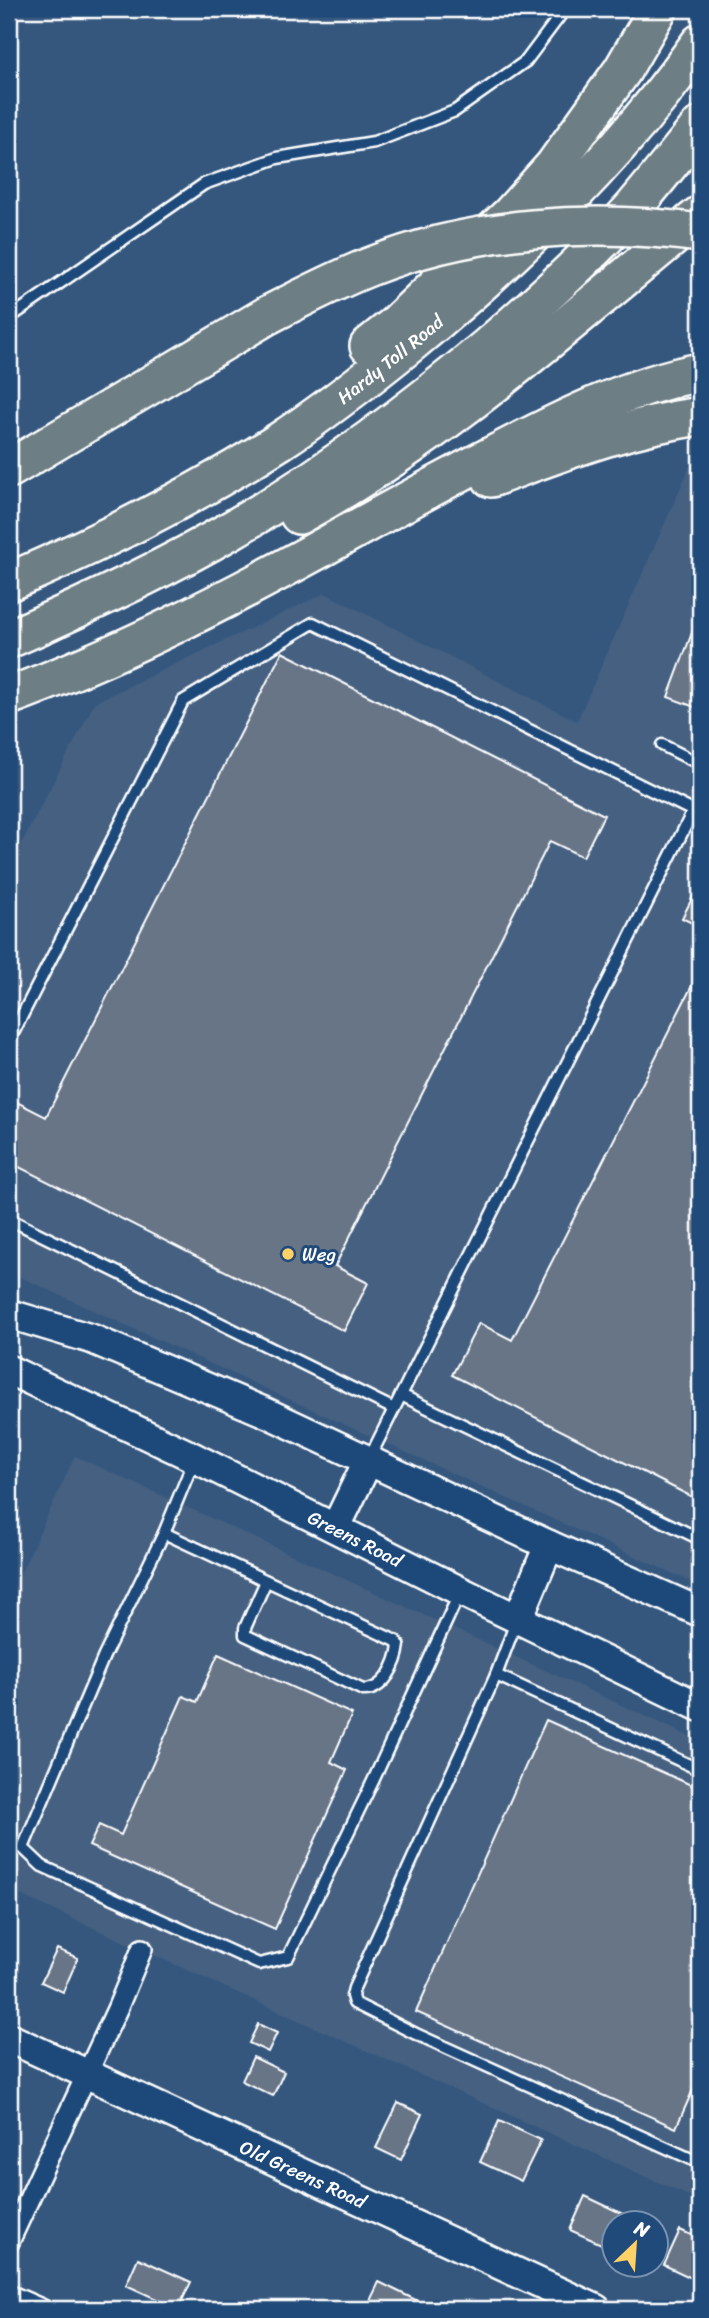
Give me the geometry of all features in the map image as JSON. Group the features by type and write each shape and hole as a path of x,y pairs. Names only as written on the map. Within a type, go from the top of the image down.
{"highway":[{"path":"120,530 349,363 394,326 510,215 554,166 591,118 658,9"},
{"name":"Hardy Toll Road","path":"9,582 193,493 282,439 383,366 449,313 555,213 638,122 700,43"},
{"path":"9,639 108,594 233,529 355,451 417,405 531,309 580,261 632,209 700,125"},
{"path":"108,594 190,568 302,513 360,480 470,403 700,215"},
{"path":"9,469 268,315 316,289 371,266 466,239 525,230 584,226 656,227 700,233"},
{"path":"9,696 132,645 316,551 399,503 548,426 646,386 700,372"},
{"path":"316,551 442,497 601,437 650,424 700,416"}],"main road":[{"path":"9,1303 267,1413 549,1545 700,1612"},
{"path":"9,1314 92,1339"},
{"name":"Greens Road","path":"17,1376 195,1458 700,1707"},
{"path":"336,1527 368,1461"},
{"path":"517,1619 549,1545"},
{"name":"Old Greens Road","path":"9,2038 596,2309"}],"street":[{"path":"9,2242 142,1949"},
{"path":"9,2295 41,2309"}],"lane":[{"path":"9,318 204,184 277,158 374,142 455,111 526,61 565,9"},
{"path":"9,1041 183,701 313,623 696,813 368,1461"},
{"path":"662,745 700,764"},
{"path":"9,1219 394,1409"},
{"path":"401,1395 700,1539"},
{"path":"195,1458 164,1534 104,1656 23,1848 42,1866 259,1964 288,1957 460,1591"},
{"path":"164,1534 266,1581 396,1641 399,1645 398,1653 383,1683 372,1690 363,1690 245,1635 245,1628 266,1581"},
{"path":"517,1619 496,1675 354,1987 354,2003 416,2034 700,2163"},
{"path":"496,1675 700,1770"}],"shaded area":[{"path":"700,453 700,1586 9,1272 9,867 95,702 325,593 577,721 695,455"},
{"path":"75,1456 700,1741 700,2201 9,1890 9,1598"}],"building":[{"path":"700,615 700,709 668,697"},
{"path":"282,652 604,815 583,857 550,841 335,1266 368,1283 344,1331 9,1162 9,1109 13,1100 46,1117"},
{"path":"700,883 700,927 682,918"},
{"path":"700,970 700,1501 452,1375 479,1323 512,1340"},
{"path":"218,1654 352,1714 331,1762 347,1770 275,1929 89,1846 99,1825 121,1835 183,1696 197,1702"},
{"path":"546,1720 700,1789 700,2074 676,2128 416,2012"},
{"path":"57,1949 78,1958 63,1992 41,1982"},
{"path":"258,2024 277,2033 268,2052 249,2043"},
{"path":"253,2057 284,2072 273,2096 242,2081"},
{"path":"398,2103 422,2114 401,2160 376,2148"},
{"path":"499,2121 541,2140 521,2181 480,2162"},
{"path":"585,2196 615,2210 600,2210 600,2243 570,2230"},
{"path":"680,2230 700,2239 700,2282 670,2268 670,2252"},
{"path":"138,2258 191,2282 178,2309 126,2285"},
{"path":"379,2282 434,2309 366,2309"}],"place":[{"name":"Weg","path":"288,1254"}]}
